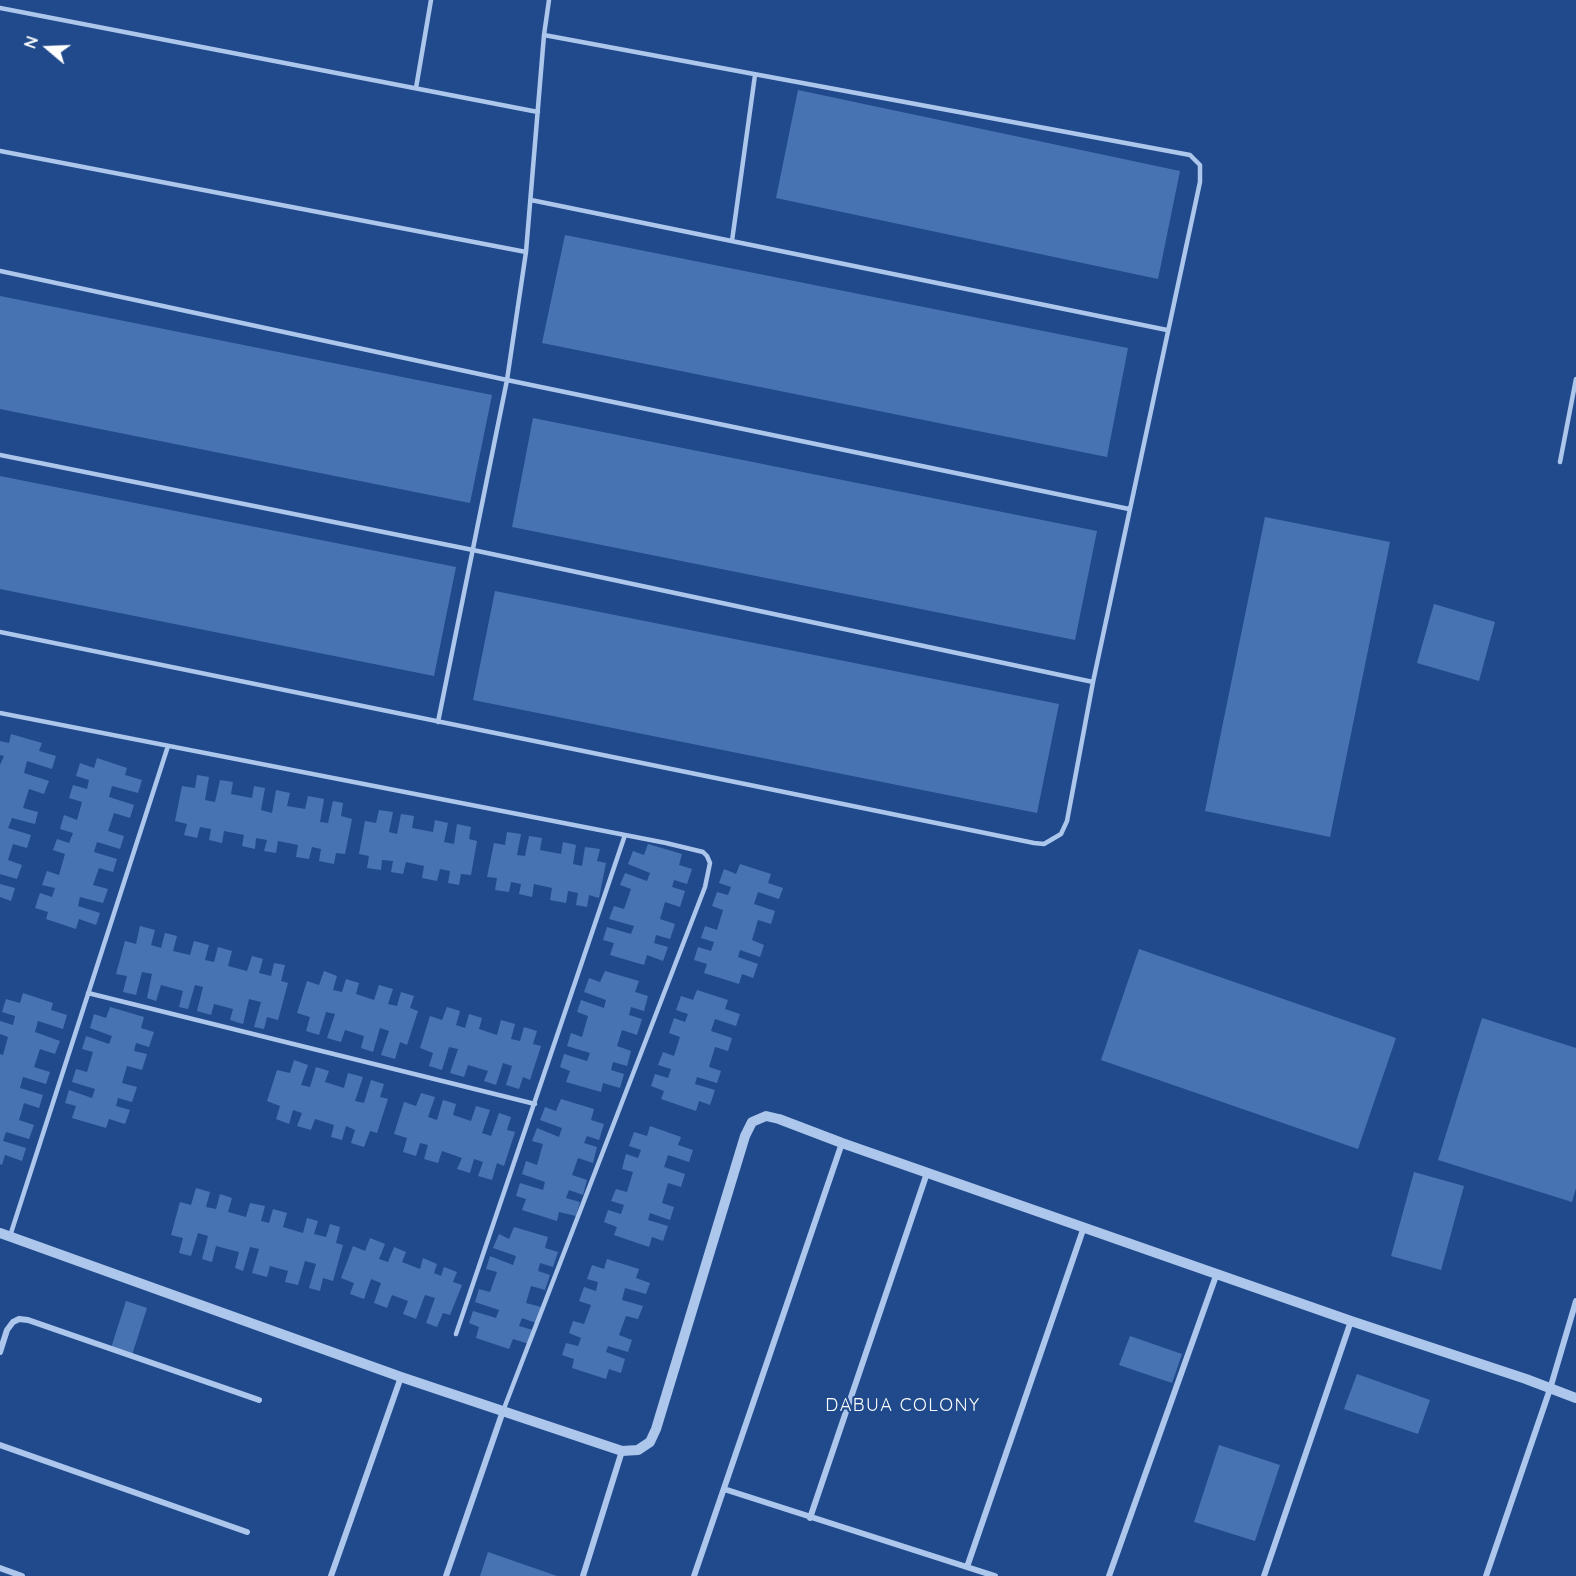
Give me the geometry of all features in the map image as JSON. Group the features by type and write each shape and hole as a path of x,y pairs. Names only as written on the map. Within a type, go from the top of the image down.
{"street":[{"path":"5,1235 400,1377 622,1451 638,1450 650,1442 656,1429 745,1136 752,1122 766,1116 1576,1398"},
{"path":"694,1576 842,1143"},
{"path":"810,1518 927,1173"},
{"path":"967,1568 1084,1227"},
{"path":"1110,1576 1217,1273"},
{"path":"1486,1576 1550,1389 1576,1301"},
{"path":"0,1352 7,1330 13,1322 19,1319 28,1320 259,1400"},
{"path":"1264,1576 1351,1321"},
{"path":"332,1576 400,1377"},
{"path":"447,1576 503,1411"},
{"path":"0,1444 247,1532"},
{"path":"583,1576 622,1451"},
{"path":"724,1489 995,1576"},
{"path":"0,1568 22,1576"}],"lane":[{"path":"416,88 431,0"},
{"path":"438,722 507,380 531,200 537,112 549,0"},
{"path":"0,8 537,112"},
{"path":"0,632 1044,844 1061,834 1067,821 1093,682 1200,182 1200,165 1190,155 544,35"},
{"path":"732,241 755,75"},
{"path":"0,151 525,252"},
{"path":"531,200 1167,330"},
{"path":"0,271 507,380 1130,509"},
{"path":"1560,462 1576,379"},
{"path":"0,455 473,550 1093,682"},
{"path":"0,713 625,835 703,852 707,856 710,863 709,870 700,898 503,1411"},
{"path":"5,1235 88,993 168,746"},
{"path":"456,1334 625,835"},
{"path":"88,993 534,1104"}],"building":[{"path":"798,90 1180,171 1158,279 776,198"},
{"path":"565,235 1128,348 1107,457 542,343"},
{"path":"0,296 492,395 470,503 0,409"},
{"path":"533,418 1097,531 1075,640 512,527"},
{"path":"0,476 456,567 434,676 0,589"},
{"path":"1265,517 1390,542 1330,837 1205,811"},
{"path":"495,591 1059,704 1037,813 473,700"},
{"path":"1434,604 1495,622 1479,681 1417,663"},
{"path":"11,734 42,743 39,751 56,756 52,769 27,761 24,773 49,781 44,794 29,789 23,808 38,812 35,824 12,818 8,828 31,835 27,848 13,844 8,860 22,865 17,879 0,874 0,765 4,756 0,755 0,741 9,743"},
{"path":"97,758 127,768 125,775 142,780 138,793 112,786 109,797 134,805 130,818 114,813 108,831 124,836 120,849 97,842 94,852 117,859 113,872 99,868 93,885 108,889 103,903 80,897 78,906 100,913 96,925 79,919 76,929 46,919 48,912 35,908 40,893 52,897 55,888 42,885 47,871 59,875 65,854 53,850 57,839 69,843 73,833 60,829 64,815 77,820 82,802 69,798 73,785 87,789 89,780 76,776 80,763 94,768"},
{"path":"197,775 209,777 205,800 215,802 220,780 233,782 231,794 252,798 254,786 265,788 261,810 272,813 276,790 290,793 287,806 305,809 308,796 324,799 320,822 328,823 333,801 343,803 341,816 352,819 345,854 336,853 334,864 319,861 321,849 312,847 309,859 296,857 298,845 278,841 276,853 264,851 267,840 256,838 255,849 242,846 244,835 224,831 222,843 209,840 211,829 200,827 197,838 184,835 187,824 175,821 182,786 195,788"},
{"path":"379,810 393,812 389,832 397,834 401,814 414,816 412,828 433,832 435,820 448,823 444,842 454,844 457,824 471,827 469,839 477,841 471,875 461,874 459,885 448,883 450,871 440,869 437,881 422,878 424,866 406,862 403,874 391,872 393,861 382,860 381,870 367,868 369,856 359,854 365,821 376,823"},
{"path":"507,832 521,834 517,855 525,856 529,836 542,838 540,850 561,854 563,842 576,845 573,864 582,866 585,847 600,849 597,861 606,863 599,898 589,895 587,907 576,905 578,893 568,891 566,903 550,900 552,888 534,884 532,897 519,894 521,884 511,882 509,892 495,890 497,878 487,877 494,843 505,845"},
{"path":"648,844 682,854 679,865 692,869 687,884 674,880 672,887 685,891 680,907 665,902 660,919 675,924 670,939 656,935 654,943 668,947 663,961 647,955 644,965 610,955 614,943 603,940 607,927 631,934 634,926 609,919 614,906 624,909 631,889 620,885 625,873 647,881 650,873 628,864 633,851 644,855"},
{"path":"740,864 771,874 768,883 783,888 779,899 758,892 754,904 775,911 771,924 758,920 752,940 764,945 760,957 740,950 738,957 758,964 753,978 742,974 739,984 704,973 707,964 694,960 698,947 711,951 714,942 701,938 705,926 717,930 723,910 712,906 717,892 728,895 731,887 719,883 724,869 736,874"},
{"path":"0,884 15,888 11,901 0,897"},
{"path":"140,926 155,930 151,945 161,948 165,933 177,936 173,951 190,955 194,941 209,945 205,960 214,962 218,947 232,951 228,966 247,971 252,956 263,959 259,973 271,976 274,963 285,965 281,981 288,983 278,1020 267,1017 264,1029 254,1027 261,1002 249,999 243,1024 230,1020 233,1009 214,1004 211,1015 197,1011 203,987 195,985 188,1009 179,1007 183,991 161,985 156,1001 147,998 152,974 142,972 136,995 123,992 127,976 116,974 125,941 136,944"},
{"path":"1139,949 1396,1038 1358,1149 1101,1060"},
{"path":"324,971 337,976 333,990 342,992 346,979 359,983 356,994 374,1000 379,985 393,989 388,1004 397,1006 401,992 414,996 410,1008 418,1011 407,1045 400,1042 395,1059 381,1055 389,1031 380,1028 373,1052 361,1048 364,1036 345,1030 341,1042 327,1038 335,1014 326,1012 319,1035 306,1031 310,1017 297,1013 307,981 319,985"},
{"path":"605,971 639,981 635,992 648,996 644,1011 631,1007 629,1015 642,1019 637,1035 622,1030 617,1046 631,1051 627,1066 613,1062 611,1070 624,1074 620,1088 603,1083 601,1092 566,1082 570,1071 560,1067 564,1054 587,1061 590,1053 567,1046 571,1033 582,1037 588,1016 577,1012 581,1000 604,1008 606,1000 584,992 589,978 600,982"},
{"path":"697,990 728,1000 725,1009 740,1014 736,1026 715,1019 711,1031 732,1038 728,1051 715,1047 709,1067 721,1071 717,1083 697,1077 695,1084 715,1090 710,1105 699,1101 696,1111 661,1099 664,1091 651,1086 655,1074 668,1078 671,1069 658,1065 663,1052 674,1056 680,1037 669,1033 674,1018 685,1022 688,1014 676,1010 681,996 693,1000"},
{"path":"23,993 53,1003 51,1010 67,1015 63,1029 38,1021 35,1032 60,1041 55,1054 40,1049 34,1067 50,1072 46,1084 23,1077 20,1088 43,1095 39,1108 24,1103 19,1120 34,1125 29,1139 6,1132 3,1141 26,1148 22,1161 5,1155 2,1165 0,1164 0,1054 3,1055 8,1037 0,1034 0,1021 13,1025 15,1016 2,1012 6,999 20,1003"},
{"path":"110,1007 144,1017 141,1028 154,1032 149,1047 136,1043 134,1051 147,1054 142,1070 127,1066 122,1083 137,1087 132,1102 118,1098 116,1106 130,1110 125,1124 109,1119 106,1128 72,1118 76,1106 65,1103 69,1090 92,1098 95,1089 72,1082 76,1069 87,1072 93,1052 82,1049 86,1036 109,1044 112,1036 90,1028 94,1014 106,1018"},
{"path":"447,1007 460,1011 456,1025 465,1028 469,1014 482,1018 479,1029 497,1035 501,1020 515,1024 511,1039 520,1041 524,1027 537,1031 533,1044 541,1046 530,1080 523,1077 519,1089 506,1085 512,1066 503,1063 496,1085 484,1081 488,1071 468,1065 464,1077 450,1073 458,1049 449,1047 442,1070 429,1066 433,1053 420,1048 430,1016 442,1020"},
{"path":"1482,1018 1576,1048 1576,1188 1572,1202 1438,1160"},
{"path":"294,1060 308,1065 301,1085 310,1087 316,1067 329,1071 325,1082 344,1088 348,1073 363,1077 355,1101 364,1103 371,1080 384,1084 380,1097 388,1099 377,1133 370,1131 364,1147 351,1143 355,1130 346,1126 342,1140 331,1137 334,1125 315,1119 311,1130 297,1126 302,1113 293,1110 289,1124 276,1119 280,1106 267,1101 277,1070 290,1073"},
{"path":"421,1093 435,1097 428,1117 437,1120 443,1100 456,1104 453,1115 471,1121 476,1106 490,1110 482,1133 491,1136 499,1113 511,1117 507,1130 515,1132 504,1166 497,1163 492,1180 478,1176 483,1162 474,1159 470,1173 457,1169 462,1158 442,1151 438,1163 424,1159 428,1145 420,1143 416,1156 403,1152 407,1138 394,1134 404,1102 416,1106"},
{"path":"561,1099 594,1109 591,1120 604,1124 599,1140 587,1136 584,1143 597,1147 593,1163 578,1158 572,1175 587,1180 583,1195 569,1190 566,1198 580,1202 576,1216 559,1212 557,1221 522,1210 526,1199 516,1196 520,1183 543,1190 545,1182 522,1174 526,1161 537,1165 543,1144 532,1141 537,1128 559,1137 562,1128 540,1120 545,1107 556,1111"},
{"path":"650,1126 681,1137 678,1145 693,1150 689,1162 668,1155 664,1167 685,1174 681,1187 668,1183 662,1203 674,1207 670,1220 650,1213 648,1220 668,1226 663,1241 652,1237 649,1247 614,1235 617,1227 604,1222 608,1210 621,1214 624,1205 611,1201 616,1189 627,1192 633,1172 622,1169 626,1154 638,1158 641,1150 629,1146 634,1132 647,1136"},
{"path":"1414,1172 1464,1186 1441,1270 1391,1256"},
{"path":"196,1188 210,1192 206,1207 216,1209 220,1194 232,1198 228,1212 246,1217 250,1203 265,1206 261,1221 269,1223 273,1209 287,1213 283,1227 303,1233 307,1218 318,1221 314,1234 326,1237 330,1224 340,1227 336,1243 343,1245 333,1281 323,1278 320,1291 309,1288 316,1264 305,1261 298,1285 285,1282 288,1271 270,1266 267,1277 252,1273 259,1249 250,1247 243,1271 235,1268 239,1252 216,1246 212,1262 202,1259 208,1236 198,1233 191,1256 179,1253 183,1238 171,1235 180,1202 191,1205"},
{"path":"514,1227 548,1237 545,1248 558,1252 553,1267 540,1263 538,1271 550,1275 545,1290 531,1286 526,1303 541,1307 536,1323 522,1318 519,1326 533,1330 529,1344 513,1339 509,1349 476,1338 479,1327 469,1323 473,1311 496,1318 499,1310 475,1302 479,1289 490,1292 497,1272 486,1269 490,1256 513,1265 516,1256 493,1248 499,1234 509,1239"},
{"path":"370,1238 385,1244 379,1259 388,1262 394,1247 406,1252 402,1262 420,1269 423,1258 437,1264 434,1273 441,1276 444,1267 457,1272 453,1282 462,1285 450,1315 443,1313 437,1327 426,1323 435,1298 425,1295 416,1319 403,1314 408,1301 392,1295 387,1308 374,1303 381,1283 371,1279 364,1299 350,1294 354,1283 341,1278 353,1246 365,1251"},
{"path":"607,1259 639,1269 636,1278 650,1283 646,1294 625,1288 622,1300 643,1306 638,1319 626,1316 619,1335 632,1340 628,1352 608,1346 606,1352 625,1359 621,1373 609,1369 606,1379 572,1368 574,1359 562,1355 566,1343 578,1346 581,1338 569,1333 573,1321 584,1324 591,1305 579,1301 584,1287 596,1291 598,1282 587,1279 592,1265 604,1269"},
{"path":"126,1301 147,1308 132,1355 111,1348"},
{"path":"1130,1336 1182,1354 1172,1383 1119,1365"},
{"path":"1357,1374 1430,1400 1418,1434 1344,1409"},
{"path":"1219,1445 1280,1465 1255,1541 1194,1522"},
{"path":"488,1552 557,1576 480,1576"}],"district":[{"name":"DABUA COLONY","path":"903,1406"}]}
